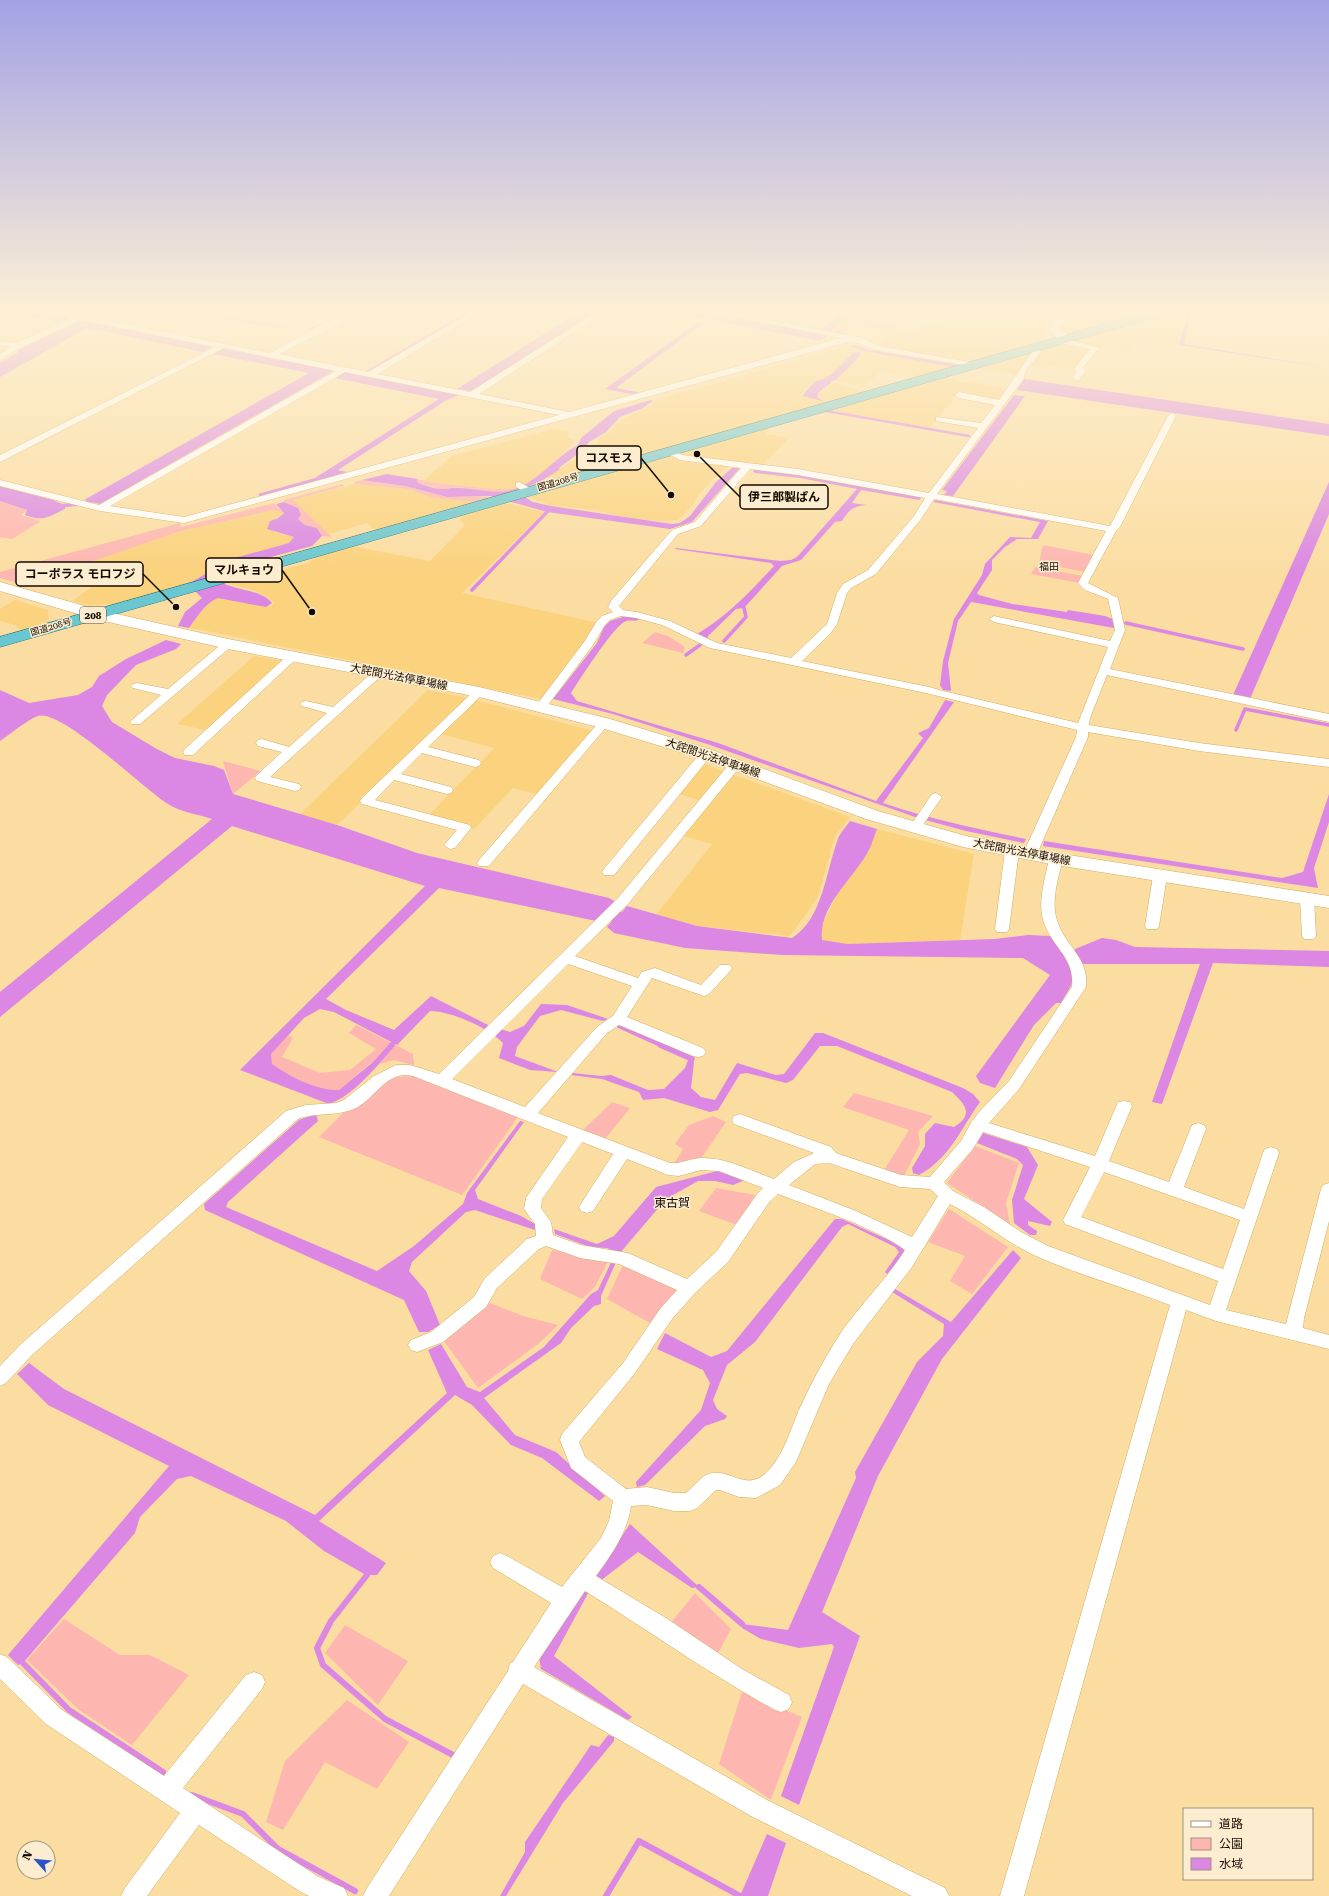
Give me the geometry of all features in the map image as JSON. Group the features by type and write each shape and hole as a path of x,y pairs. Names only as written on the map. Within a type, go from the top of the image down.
{"highway":[{"name":"国道208号","path":"0,642 219,579 524,488 669,451 852,399"}],"main road":[{"name":"大詫間光法停車場線","path":"0,586 95,614 228,644 479,692 604,723 706,754 872,816 920,821 1012,851 1329,902"}],"street":[{"path":"0,459 116,399"},
{"path":"100,508 291,399"},
{"path":"494,399 570,415"},
{"path":"0,483 100,508 184,520 627,399"},
{"path":"982,399 1000,403"},
{"path":"793,663 826,632 832,624 842,593 847,586 872,572 918,517 931,496 1003,399"},
{"path":"1030,854 1082,737 1084,718 1120,630 1119,620 1113,608 1113,598 1106,593 1090,589 1083,583 1112,529 1115,527 1172,416"},
{"path":"939,420 982,426"},
{"path":"669,451 680,457 798,472 1112,529"},
{"path":"620,613 613,607 615,603 675,532 698,524 748,466"},
{"path":"541,707 589,643 601,623 606,618 620,613 637,615 666,623 714,646 929,690 939,694 1084,728 1199,747 1329,763"},
{"path":"994,619 1114,644"},
{"path":"136,722 228,644"},
{"path":"189,752 292,657"},
{"path":"1104,671 1329,718"},
{"path":"295,787 261,778 378,672"},
{"path":"137,686 170,693"},
{"path":"450,845 466,828 366,801 479,692"},
{"path":"306,704 335,712"},
{"path":"484,863 604,723"},
{"path":"262,743 291,751"},
{"path":"420,749 475,763"},
{"path":"609,872 706,754"},
{"path":"441,1081 617,908 641,882 735,765"},
{"path":"392,776 447,790"},
{"path":"920,821 936,798"},
{"path":"1002,929 1012,851"},
{"path":"934,1183 967,1144 978,1125 1014,1085 1079,986 1081,976 1074,960 1051,924 1048,911 1048,898 1056,859"},
{"path":"1152,926 1160,876"},
{"path":"1307,898 1309,936"},
{"path":"566,958 640,984"},
{"path":"528,1114 602,1030 618,1019 640,984 648,975 655,973 704,991 725,968"},
{"path":"618,1019 698,1052"},
{"path":"0,1378 26,1350 292,1115 302,1110 334,1108 350,1104 385,1074 396,1069 412,1070 668,1169 679,1170 701,1164 720,1165 777,1186 863,1221 901,1238 915,1248"},
{"path":"1124,1106 1100,1164 1071,1220 1228,1278"},
{"path":"740,1120 825,1151 830,1157"},
{"path":"978,1125 1100,1164 1249,1217"},
{"path":"1174,1190 1198,1129"},
{"path":"545,1239 543,1222 532,1209 534,1198 578,1134"},
{"path":"588,1207 623,1152"},
{"path":"1216,1314 1271,1153"},
{"path":"947,1195 915,1248 847,1339 821,1381 789,1456 773,1479 756,1490 739,1489 721,1481 711,1482 690,1502 674,1502 647,1496 623,1498 578,1462 569,1440 629,1368 666,1314 689,1288 722,1257 764,1197 800,1166 812,1159 830,1157 900,1181 934,1183 947,1195 978,1211 1015,1237 1042,1251 1216,1314 1329,1342"},
{"path":"1294,1334 1295,1318 1329,1189"},
{"path":"417,1345 437,1337 480,1302 492,1283 533,1244 545,1239 580,1250 616,1256 689,1288"},
{"path":"1012,1896 1180,1302"},
{"path":"375,1896 564,1600 608,1544 619,1521 623,1498"},
{"path":"500,1562 564,1600"},
{"path":"582,1578 659,1625 734,1676 781,1702"},
{"path":"0,1664 54,1717 309,1884 336,1896"},
{"path":"518,1670 759,1808 937,1896"},
{"path":"166,1791 254,1682"},
{"path":"133,1896 196,1810"}],"shaded area":[{"path":"658,399 841,399 550,482 547,477 585,453 586,450 599,442 599,438 607,433 610,433 614,427 625,418 650,406"},
{"path":"862,399 953,399 930,428 825,410"},
{"path":"769,428 765,434 789,438 761,466 683,456 679,453"},
{"path":"553,429 569,431 568,438 575,440 549,468 528,483 515,489 491,489 437,483 424,480 452,456"},
{"path":"671,455 728,466 711,481 697,497 693,505 678,520 663,521 630,518 593,510 550,505 528,497"},
{"path":"354,484 407,489 433,498 479,502 376,531 367,523 329,534 293,500"},
{"path":"506,503 544,512 462,593 599,623 584,647 541,699 187,627 211,595 271,607 274,603 270,598 256,591 228,583 260,577 307,563 315,558 348,565 313,557 351,546 430,561 465,525 458,516"},
{"path":"273,510 284,513 270,521 274,532 295,537 289,543 231,559 188,584 113,604 89,605 72,601 113,572 79,566 181,531"},
{"path":"15,600 48,610 49,623 22,631 15,625 0,621 0,609"},
{"path":"254,656 290,662 215,732 177,724"},
{"path":"428,690 468,698 593,731 540,795 513,788 474,829 428,816 494,748 434,732 337,825 299,815"},
{"path":"704,764 850,817 835,836 818,897 790,936 697,926 656,915 712,844 683,836 709,803 678,794"},
{"path":"877,829 974,854 960,940 847,944 822,940 821,928 840,889 869,851"}],"green space":[{"path":"417,479 437,483 491,489 515,489 494,493 458,487 439,489 418,483"},
{"path":"362,480 405,486 447,497 494,497 479,502 433,498 407,489 354,484 355,482"},
{"path":"343,484 344,486 293,500 332,537 322,536 317,528 305,525 297,518 298,508 284,502 284,500"},
{"path":"0,501 27,510 21,515 41,521 12,539 0,537"},
{"path":"274,503 284,513 273,510 181,531 79,566 49,579 34,580 24,585 0,578 0,572 180,523 181,527"},
{"path":"1043,545 1094,555 1085,572 1039,563"},
{"path":"1035,567 1083,576 1080,583 1031,574"},
{"path":"655,632 668,636 685,647 683,653 642,643"},
{"path":"223,761 261,771 233,794"},
{"path":"356,1025 413,1054 414,1065 394,1060 379,1064 372,1062 339,1090 322,1088 304,1082 287,1074 272,1064 271,1054 288,1035 293,1038 282,1057 320,1073 350,1070 376,1049 349,1033"},
{"path":"416,1076 518,1117 462,1195 319,1137 343,1113 357,1106 391,1077"},
{"path":"854,1093 933,1116 918,1132 920,1144 904,1176 883,1172 909,1130 843,1107"},
{"path":"612,1102 630,1108 606,1138 583,1130"},
{"path":"713,1116 726,1122 702,1157 674,1164 683,1149 675,1144 689,1125"},
{"path":"975,1146 1019,1163 1006,1203 1010,1224 947,1183"},
{"path":"716,1188 755,1195 737,1225 699,1211"},
{"path":"949,1209 1008,1247 972,1294 950,1281 965,1256 928,1242"},
{"path":"552,1250 608,1261 595,1287 582,1299 540,1279"},
{"path":"624,1263 677,1290 650,1323 607,1299"},
{"path":"490,1303 523,1316 558,1325 538,1344 478,1388 444,1341"},
{"path":"695,1593 731,1629 716,1657 670,1624"},
{"path":"64,1619 120,1655 150,1655 189,1675 132,1745 78,1709 27,1660"},
{"path":"345,1625 408,1661 378,1705 325,1653"},
{"path":"742,1692 802,1717 771,1800 719,1764"},
{"path":"347,1700 409,1742 377,1789 325,1762 283,1830 266,1822 285,1761"}],"water":[{"path":"262,399 283,399 100,504 84,500"},
{"path":"438,399 449,399 338,470 348,472 260,497 258,494 315,478"},
{"path":"1011,399 1022,399 953,496 944,495 947,491 942,490"},
{"path":"1081,399 1163,399 1329,424 1329,436"},
{"path":"651,400 653,401 643,408 620,417 606,432 589,442 583,450 560,467 559,470 538,483 517,490 517,492 533,502 551,506 672,524 680,523 690,516 716,482 732,468 740,468 692,522 670,529 547,512 490,496 447,497 405,486 362,480 387,474 417,479 418,483 439,489 458,488 495,492 511,490 536,478 565,453 578,445 581,438 614,411"},
{"path":"755,469 794,474 922,497 919,500 861,490 852,503 867,505 858,506 849,511 842,521 835,522 801,560 782,566 744,608 736,609 708,636 707,640 697,634 728,612 774,566 771,563 675,549 780,561 791,560 797,557 857,489 800,478 755,473 753,471"},
{"path":"1329,482 1329,514 1250,699 1233,695"},
{"path":"0,486 53,500 65,505 65,509 46,518 37,518 25,515 27,510 0,501"},
{"path":"935,500 1048,521 1038,539 1017,539 1005,547 992,560 992,570 977,593 979,595 1012,604 1067,612 1068,610 1105,616 1113,619 1114,628 971,602 958,621 948,663 951,691 943,690 940,685 943,661 954,619 982,575 985,564 1010,537 1031,538 1040,522 933,502"},
{"path":"284,502 298,508 301,515 298,519 305,525 317,528 322,536 312,546 226,569 213,577 227,585 260,594 272,603 266,607 218,598 213,600 205,607 189,628 178,626 185,612 202,598 188,584 231,559 289,543 294,537 267,529 270,521 278,518 284,513 276,504"},
{"path":"623,617 636,617 639,620 624,622 604,644 571,693 577,701 718,743 876,801 923,738 918,733 929,728 945,700 954,702 883,803 936,819 1026,839 1024,843 966,831 918,818 710,745 613,714 553,699 597,643 604,627 610,621"},
{"path":"166,640 181,644 176,649 136,665 107,695 102,706 112,722 155,748 175,758 214,766 224,770 233,794 337,825 417,853 609,898 616,902 610,907 622,912 627,906 697,926 792,938 802,930 811,919 822,893 838,839 850,821 877,829 870,848 863,860 831,904 822,927 822,940 847,944 994,939 1028,935 1051,936 1061,952 1075,951 1075,949 1102,938 1116,940 1135,947 1329,951 1329,967 1213,963 1162,1104 1152,1102 1200,964 1082,964 1079,957 1066,959 1072,973 1071,986 1061,1003 1056,1003 1034,1025 995,1088 980,1083 976,1076 1050,975 1023,958 782,955 685,948 614,933 607,927 612,921 600,917 596,921 439,888 326,999 346,1010 394,1030 431,996 488,1025 510,1032 524,1026 541,1004 567,1005 608,1019 603,1021 561,1010 540,1016 517,1047 515,1056 558,1072 530,1070 499,1058 503,1043 497,1037 469,1021 448,1014 430,1011 397,1045 334,1012 320,1009 304,1018 271,1054 272,1064 287,1074 304,1082 321,1088 339,1090 373,1062 379,1064 362,1082 344,1097 329,1104 240,1070 425,886 232,826 0,1017 0,992 212,819 184,811 168,804 84,737 50,717 34,717 0,741 0,690 29,703 78,695 92,687 99,676 126,659"},
{"path":"1329,794 1329,822 1314,868 1318,888 1043,846 1044,841 1282,878 1303,872"},
{"path":"815,1033 823,1033 963,1088 973,1094 980,1102 947,1152 930,1168 919,1175 913,1173 912,1168 925,1146 925,1134 935,1123 954,1127 960,1123 966,1114 966,1110 961,1101 952,1092 837,1046 820,1046 793,1080 786,1083 747,1073 740,1074 718,1110 710,1112 664,1098 643,1100 639,1092 602,1079 571,1075 573,1073 601,1076 611,1075 648,1090 664,1089 685,1068 688,1060 692,1059 694,1062 691,1088 701,1097 715,1100 737,1063 776,1075 784,1074"},
{"path":"316,1114 318,1121 228,1202 226,1207 377,1271 414,1246 463,1204 467,1193 520,1121 524,1122 475,1190 478,1199 521,1216 535,1224 535,1230 475,1210 466,1212 412,1262 409,1271 426,1291 440,1325 428,1332 419,1332 404,1300 205,1210 204,1204 299,1120"},
{"path":"983,1133 1027,1147 1038,1165 1024,1199 1052,1222 1050,1226 1028,1221 1028,1225 1037,1231 1036,1235 1030,1235 1014,1223 1012,1200 1023,1165 1017,1159 977,1143"},
{"path":"717,1171 745,1180 733,1185 715,1181 698,1181 666,1199 620,1253 601,1296 601,1304 594,1306 571,1328 561,1343 484,1398 515,1435 556,1452 605,1496 599,1501 542,1458 511,1445 472,1405 455,1395 319,1521 386,1563 377,1575 366,1575 324,1551 286,1521 191,1476 177,1479 140,1517 135,1533 23,1663 18,1665 8,1655 169,1466 48,1405 17,1374 29,1363 64,1389 315,1515 447,1393 428,1350 441,1344 467,1387 480,1392 544,1347 591,1294 598,1290 616,1252 607,1248 590,1247 555,1234 554,1229 597,1244 614,1236 656,1187"},
{"path":"835,1219 842,1219 902,1246 906,1254 888,1275 885,1272 899,1252 895,1247 848,1224 842,1227 755,1342 727,1365 713,1400 717,1409 727,1416 725,1419 705,1426 645,1485 637,1487 636,1482 701,1410 710,1383 703,1370 657,1349 665,1333 711,1357 727,1351"},
{"path":"1013,1250 1021,1258 942,1359 878,1476 822,1612 860,1636 799,1805 781,1796 834,1647 832,1644 799,1648 761,1639 742,1628 742,1624 788,1630 856,1478 855,1472 917,1362 943,1336 944,1324 892,1292 895,1289 951,1322"},
{"path":"630,1524 699,1587 692,1588 638,1552 591,1588 554,1656 632,1717 628,1720 541,1669 539,1657"},
{"path":"608,1735 614,1737 614,1741 563,1803 506,1896 500,1896 525,1852 525,1842 591,1745 599,1747"},
{"path":"767,1834 786,1843 768,1896 740,1896"}],"waterway":[{"path":"826,411 969,436"},
{"path":"81,504 97,500"},
{"path":"81,504 88,503"},
{"path":"59,506 81,504"},
{"path":"472,590 547,512"},
{"path":"724,641 746,617 744,608"},
{"path":"1126,623 1243,649"},
{"path":"686,655 700,645"},
{"path":"1236,730 1245,709 1329,725"},
{"path":"619,1026 663,1046"},
{"path":"376,1063 392,1045"},
{"path":"660,1045 692,1059"},
{"path":"367,1575 331,1621 317,1648 323,1665 385,1719 453,1755"},
{"path":"699,1587 742,1624"},
{"path":"23,1663 69,1710 163,1772"},
{"path":"192,1795 243,1814 278,1849 355,1891"},
{"path":"606,1896 639,1841 740,1896"}],"place":[{"name":"伊三郎製ぱん","path":"697,454"},
{"name":"コスモス","path":"671,495"},
{"name":"コーポラス モロフジ","path":"176,607"},
{"name":"マルキョウ","path":"312,612"}],"district":[{"name":"福田","path":"1049,566"},
{"name":"東古賀","path":"672,1203"}]}
